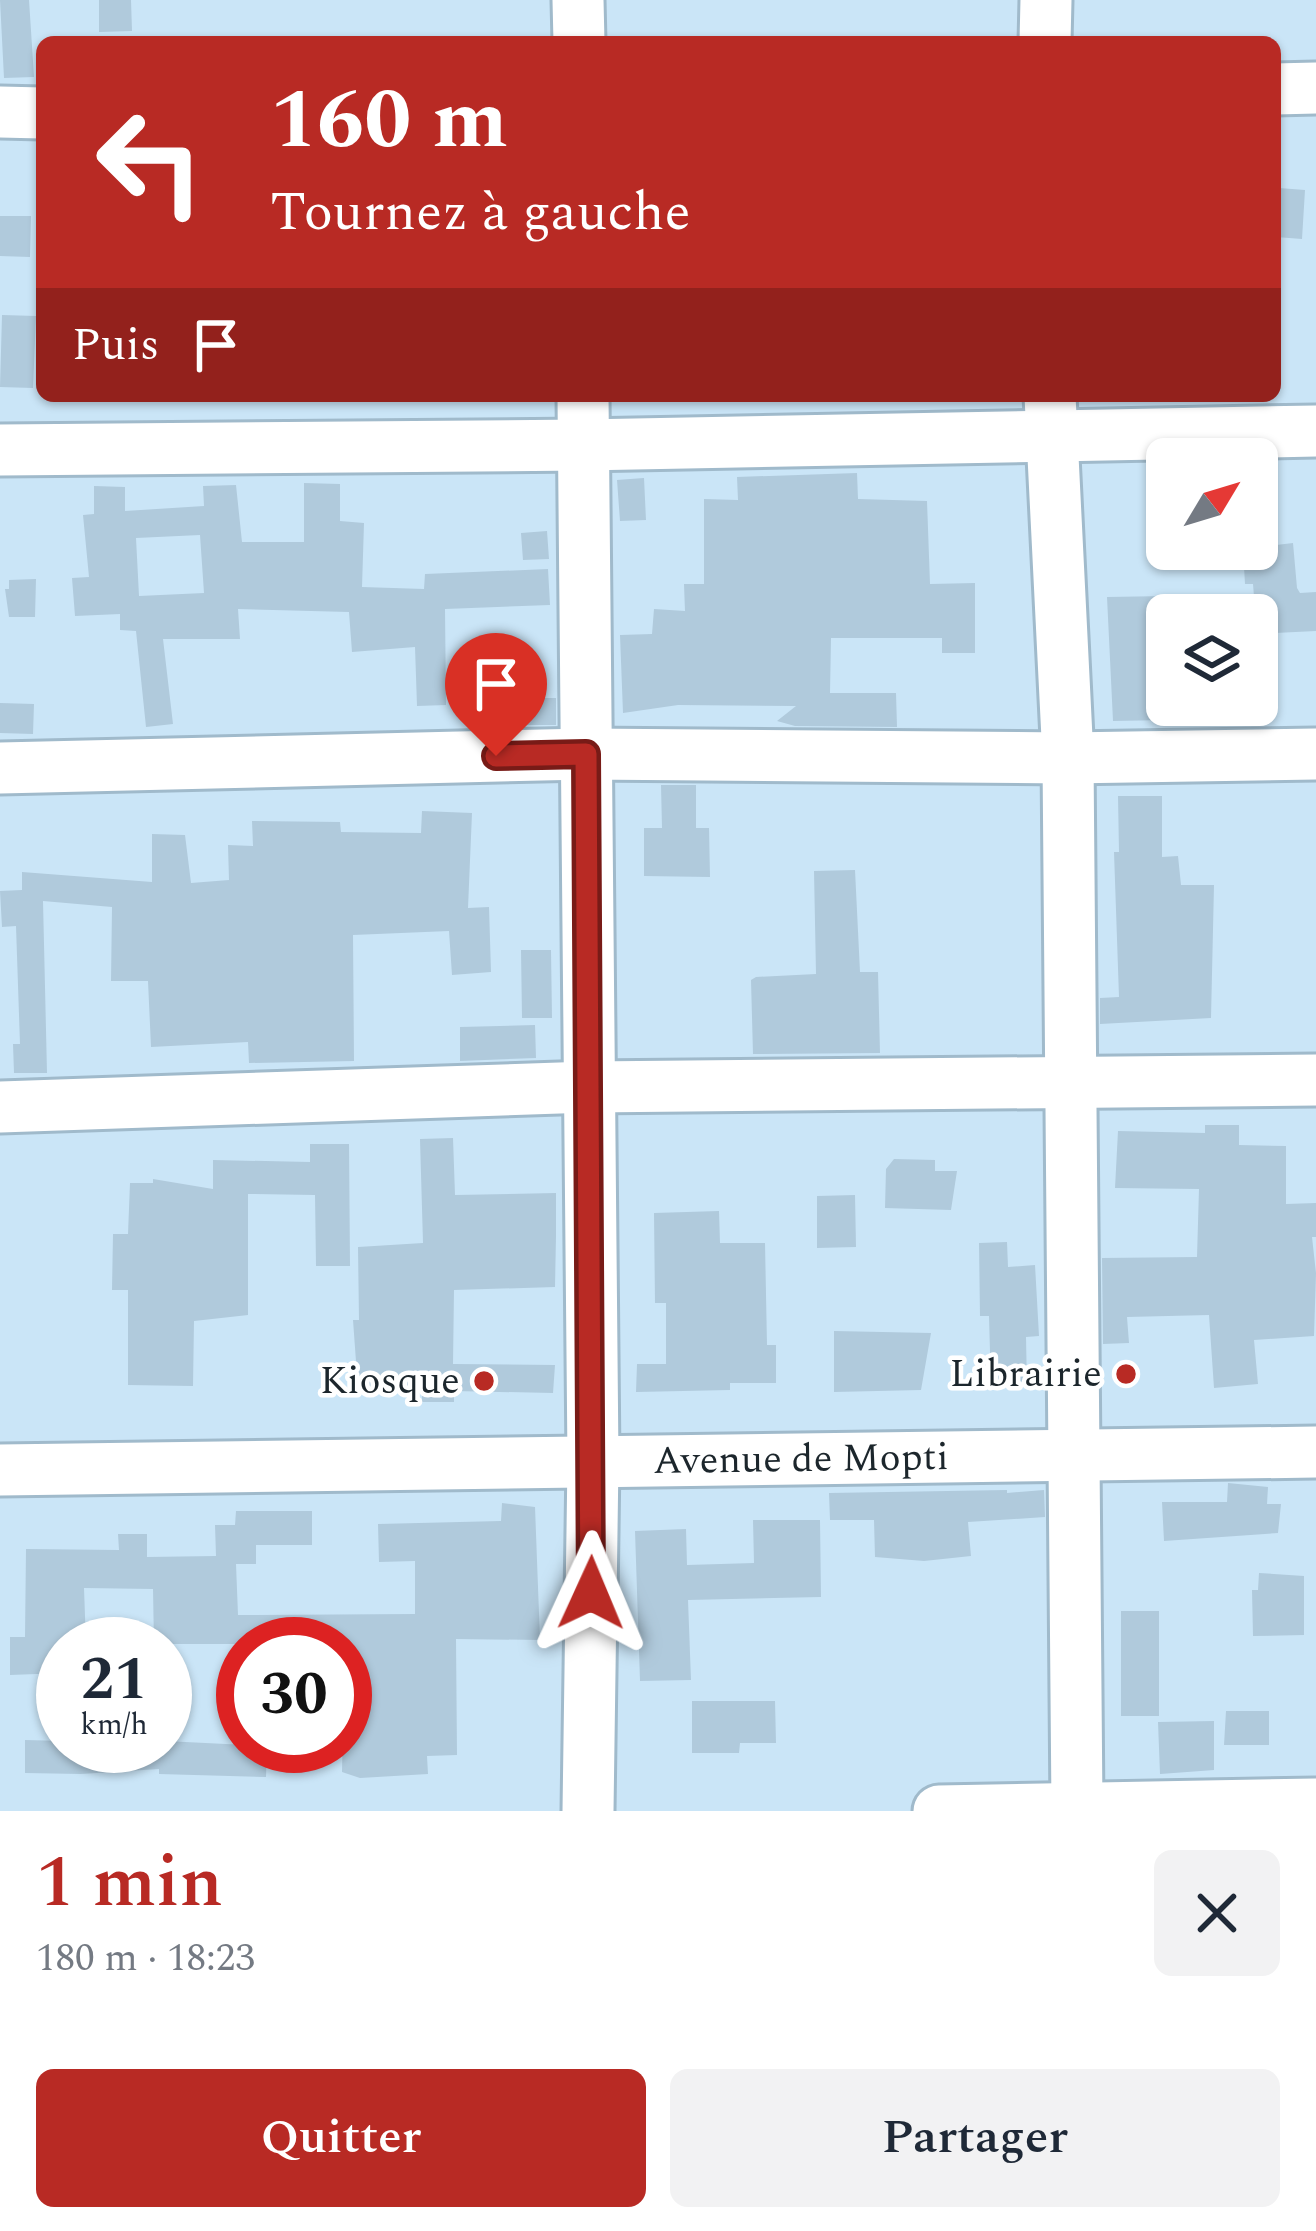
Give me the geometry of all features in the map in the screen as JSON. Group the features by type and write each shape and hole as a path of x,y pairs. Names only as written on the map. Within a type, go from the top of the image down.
{"street":[{"path":"578,0 579,36"},
{"path":"1045,36 1046,0"},
{"path":"1281,89 1316,88"},
{"path":"0,112 36,112"},
{"path":"1051,417 1068,758 1077,1808"},
{"path":"0,450 583,421 1051,417 1316,431"},
{"path":"583,421 593,1462 588,1811"},
{"path":"0,768 586,754 1068,758 1316,754"},
{"path":"0,1107 589,1087 1316,1080"},
{"name":"Avenue de Mopti","path":"0,1470 1316,1452"},
{"path":"939,1811 1316,1804"}],"building":[{"path":"0,0 29,0 34,77 4,78"},
{"path":"99,0 131,0 132,31 99,32"},
{"path":"1281,188 1305,190 1302,239 1281,237"},
{"path":"0,216 31,216 30,257 0,256"},
{"path":"2,315 36,316 33,388 0,387"},
{"path":"857,473 858,499 927,501 930,584 975,583 975,653 942,653 942,638 831,638 830,693 896,693 897,727 795,726 777,721 796,706 678,705 623,713 620,635 652,634 654,609 685,611 684,584 704,584 704,499 738,500 737,477"},
{"path":"644,478 646,520 620,521 617,480"},
{"path":"304,483 340,484 340,521 364,523 362,587 424,589 425,574 548,569 550,605 445,609 446,705 417,706 415,647 352,652 349,612 238,609 240,639 163,639 173,724 146,727 136,631 120,630 120,614 75,616 72,578 89,577 83,515 94,514 94,486 125,487 125,511 204,506 203,486 236,485 242,542 304,542","holes":["200,535 204,593 139,596 136,538"]},
{"path":"547,531 549,559 523,560 521,533"},
{"path":"1293,543 1300,593 1316,592 1316,631 1278,633 1278,594 1254,594 1253,584 1245,584 1244,570 1278,570 1278,545"},
{"path":"36,579 35,617 9,617 5,589 9,589 9,580"},
{"path":"1146,596 1146,720 1113,721 1107,597"},
{"path":"524,698 556,698 556,725 524,725"},
{"path":"0,703 34,704 33,734 0,733"},
{"path":"661,785 696,785 696,828 709,828 710,877 644,876 644,828 662,828"},
{"path":"1118,796 1162,796 1162,857 1178,856 1181,885 1214,885 1211,1018 1100,1024 1100,998 1119,997 1114,852 1119,852"},
{"path":"422,811 472,813 468,908 489,907 491,972 452,975 449,931 353,935 354,1061 249,1063 248,1042 151,1047 148,981 111,981 112,907 43,901 47,1073 14,1073 13,1044 20,1044 16,926 2,927 0,891 22,890 22,872 152,882 152,834 185,835 191,883 229,880 228,845 253,846 252,821 340,822 341,832 421,833"},
{"path":"855,870 860,972 878,972 880,1053 753,1054 751,980 816,974 814,871"},
{"path":"521,950 551,950 552,1018 522,1018"},
{"path":"535,1025 536,1058 460,1061 460,1027"},
{"path":"1205,1125 1239,1125 1239,1145 1286,1146 1286,1204 1316,1203 1314,1336 1254,1340 1258,1384 1214,1388 1209,1315 1127,1317 1129,1343 1103,1344 1102,1258 1197,1257 1199,1189 1115,1188 1118,1131 1205,1133"},
{"path":"453,1138 455,1195 556,1193 556,1236 555,1287 454,1290 453,1364 555,1365 553,1393 454,1391 454,1402 422,1402 422,1388 358,1389 353,1320 359,1320 358,1247 423,1243 420,1139"},
{"path":"310,1144 349,1144 350,1266 316,1266 315,1195 248,1194 248,1315 194,1321 193,1386 128,1385 128,1290 112,1290 113,1234 128,1234 130,1183 153,1183 153,1179 213,1189 213,1160 310,1162"},
{"path":"894,1159 935,1160 935,1171 957,1171 951,1210 885,1208 886,1169"},
{"path":"855,1195 856,1247 817,1248 817,1196"},
{"path":"719,1211 720,1243 765,1243 767,1345 776,1345 776,1383 730,1383 730,1390 636,1392 637,1364 666,1364 666,1303 655,1303 654,1213"},
{"path":"1007,1242 1008,1267 1035,1265 1039,1336 1026,1337 1027,1387 991,1388 989,1316 980,1316 979,1243"},
{"path":"834,1331 931,1333 921,1390 834,1392"},
{"path":"1228,1483 1268,1487 1267,1504 1281,1504 1278,1533 1164,1541 1162,1502 1227,1502"},
{"path":"1044,1490 1045,1517 968,1522 971,1556 924,1561 875,1557 874,1520 830,1520 829,1493"},
{"path":"502,1503 535,1507 540,1640 456,1639 457,1755 427,1756 428,1774 360,1778 345,1773 372,1773 372,1617 216,1617 216,1644 192,1644 192,1617 154,1617 153,1589 84,1588 85,1617 36,1617 36,1674 10,1675 10,1637 25,1637 26,1549 119,1550 118,1534 147,1534 147,1557 216,1556 215,1525 235,1525 236,1511 312,1511 312,1545 256,1545 256,1564 236,1564 238,1615 415,1614 415,1561 379,1562 378,1524 501,1521"},
{"path":"753,1520 820,1520 821,1597 688,1600 691,1680 640,1681 635,1531 686,1529 687,1565 754,1563"},
{"path":"1259,1573 1304,1576 1304,1635 1253,1636 1252,1590 1258,1590"},
{"path":"1121,1611 1159,1611 1159,1716 1121,1716"},
{"path":"692,1701 775,1701 776,1743 740,1743 739,1753 692,1753"},
{"path":"1226,1711 1269,1711 1269,1745 1224,1745"},
{"path":"1214,1721 1214,1770 1160,1774 1158,1722"},
{"path":"25,1740 36,1740 36,1773 97,1773 81,1774 25,1773"},
{"path":"192,1742 216,1744 216,1773 266,1773 266,1777 159,1774 192,1773"}],"place":[{"name":"Librairie","path":"1126,1374"},
{"name":"Kiosque","path":"484,1381"}],"route":[{"path":"496,756 586,754 591,1593"}]}
